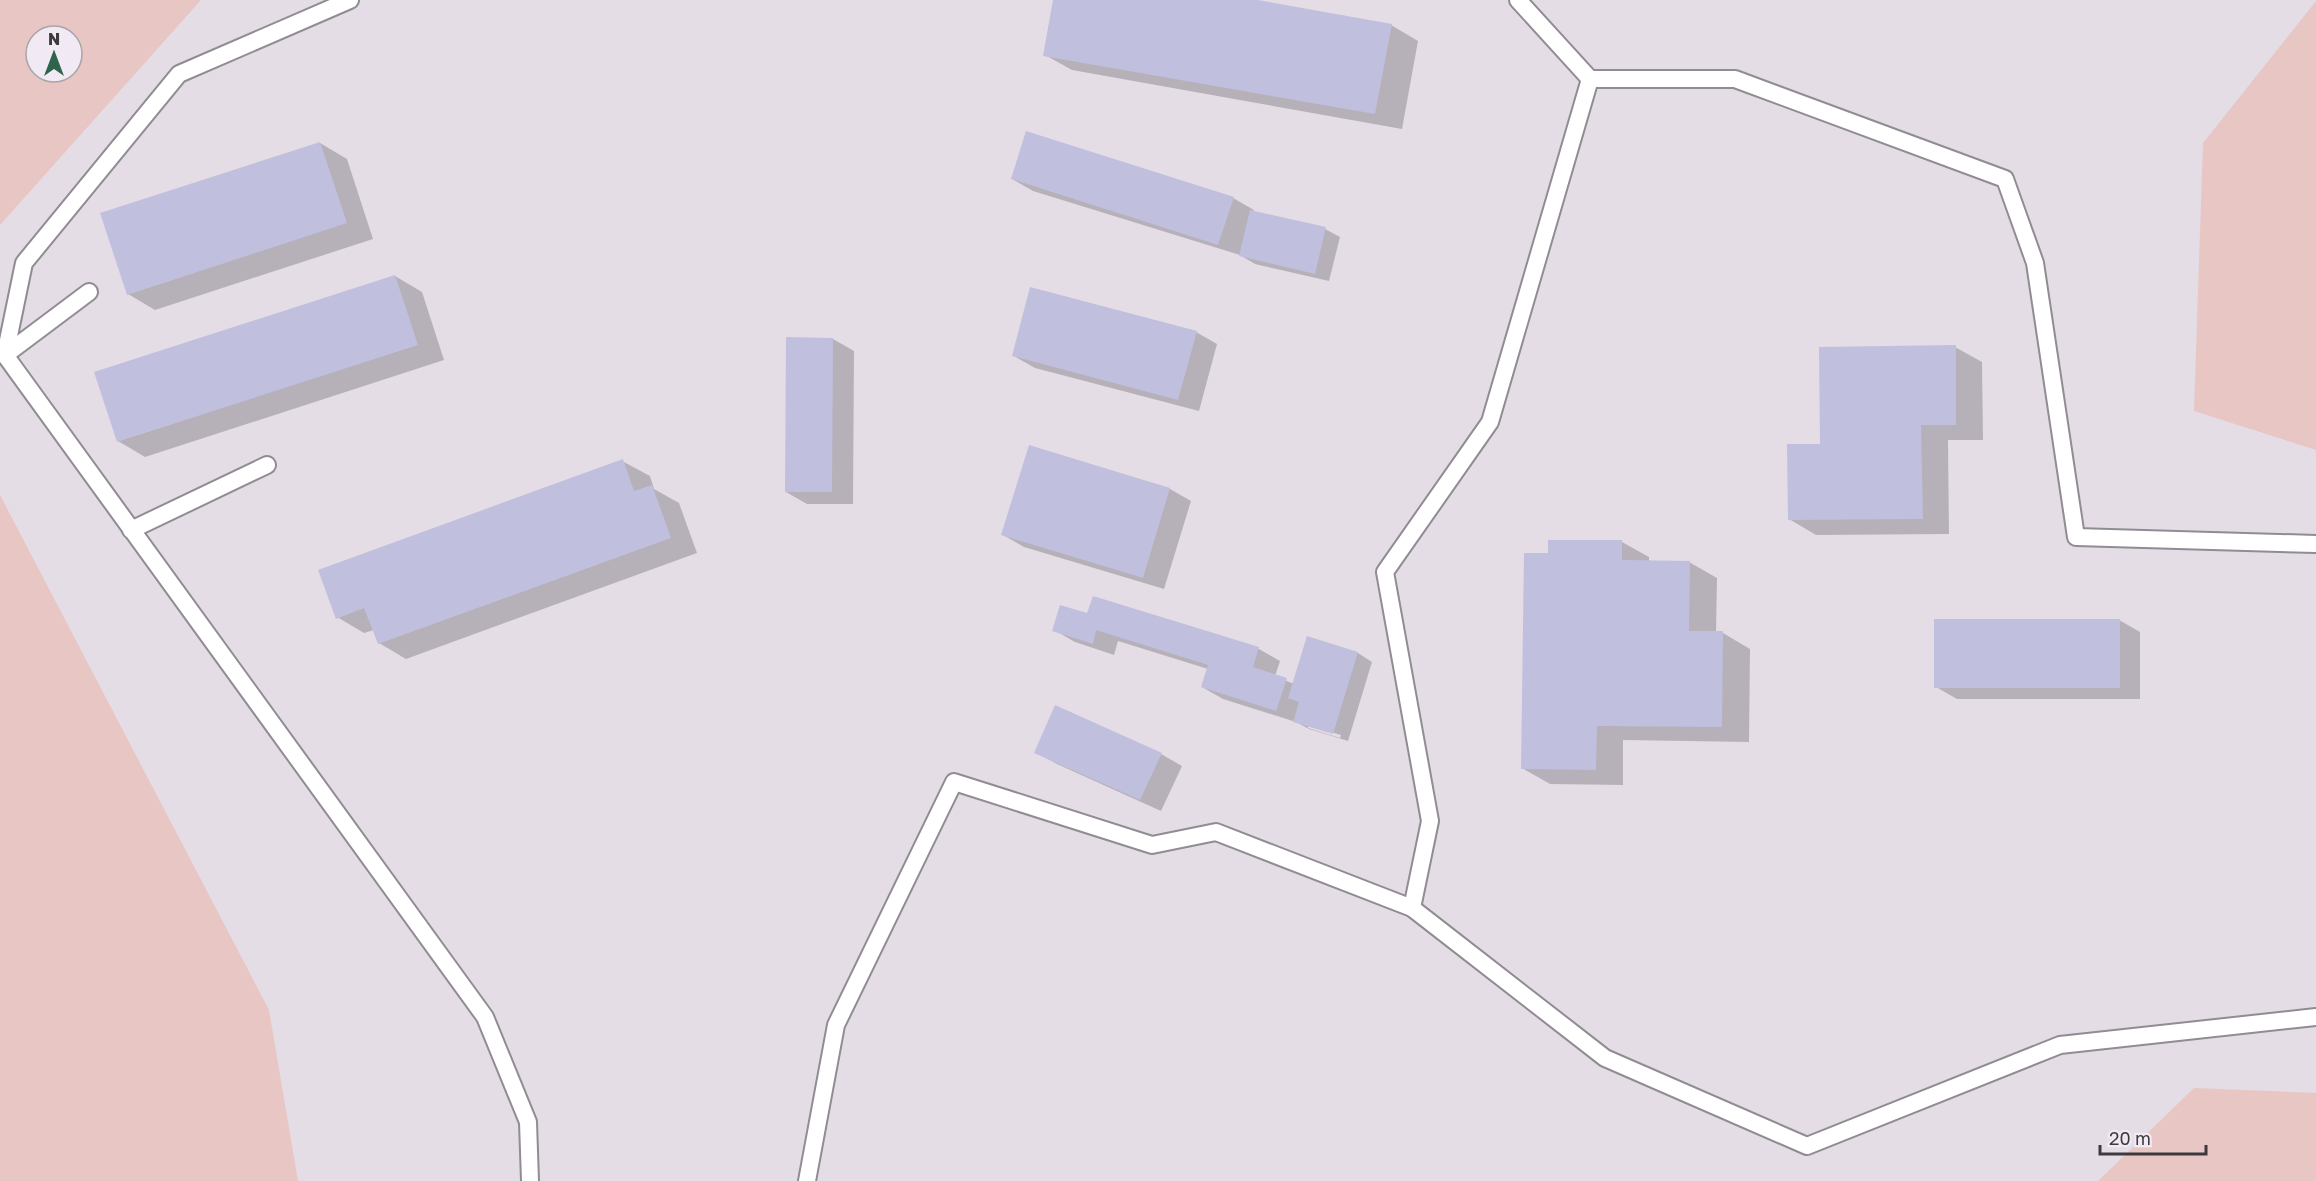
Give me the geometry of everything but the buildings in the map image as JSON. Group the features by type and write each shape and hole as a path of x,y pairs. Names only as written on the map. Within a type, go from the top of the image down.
{"lane":[{"path":"350,0 178,74 24,263 5,355 485,1017 528,1122 530,1181"},
{"path":"1518,0 1590,79 1735,79 2005,179 2036,263 2076,537 2316,544"},
{"path":"1412,908 1430,821 1385,572 1490,422 1590,79"},
{"path":"5,355 89,292"},
{"path":"131,530 267,465"},
{"path":"807,1181 836,1025 954,782 1152,845 1216,832 1412,908 1605,1058 1807,1146 2060,1046 2316,1017"}],"shaded area":[{"path":"0,0 201,0 0,225"},
{"path":"2316,1 2316,450 2194,411 2203,143"},
{"path":"0,495 269,1010 298,1181 0,1181"},
{"path":"2194,1088 2316,1093 2316,1181 2098,1181"}]}
